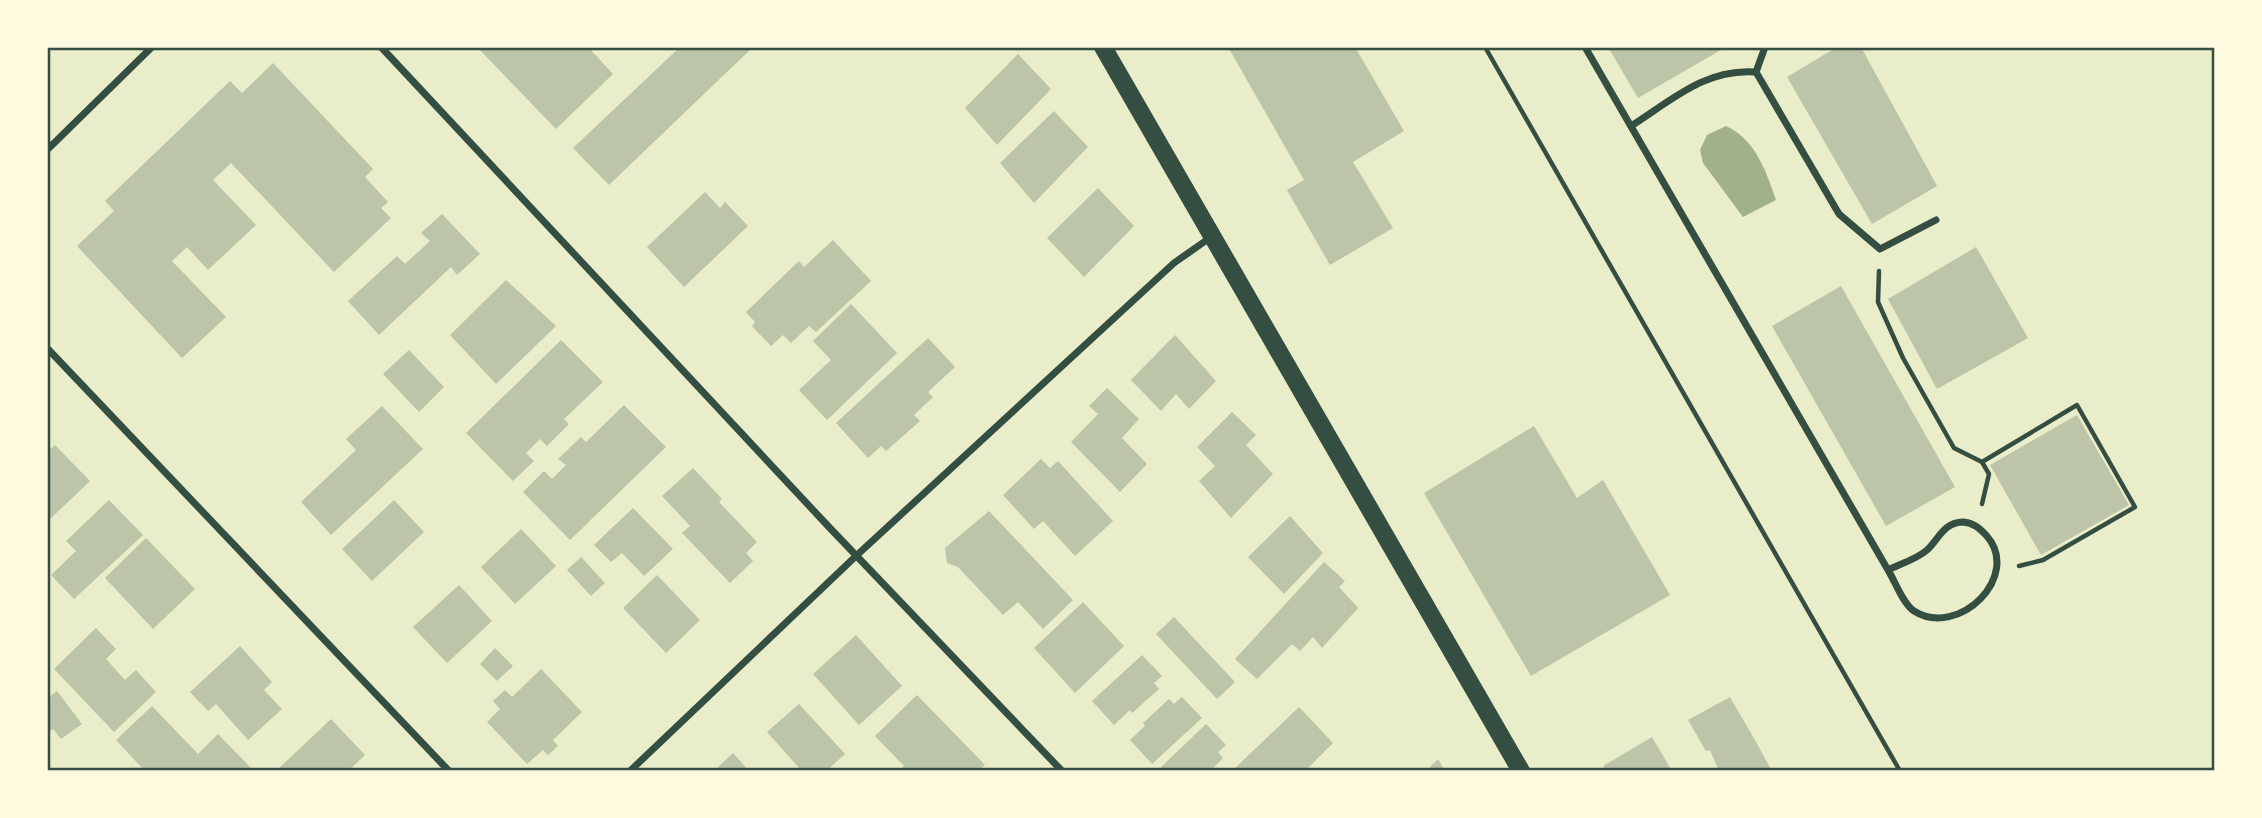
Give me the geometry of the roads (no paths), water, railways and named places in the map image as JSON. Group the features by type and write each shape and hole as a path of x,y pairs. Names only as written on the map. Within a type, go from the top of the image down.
{"main road":[{"path":"1103,47 1521,771"}],"street":[{"path":"47,150 152,47"},
{"path":"381,47 856,556 1062,771"},
{"path":"1585,47 1888,570 1912,610 1936,620 1961,613 1984,599 1997,559 1991,541 1976,525 1961,522 1942,530 1926,551 1888,570"},
{"path":"1765,47 1756,72 1839,215 1880,250 1936,220"},
{"path":"1631,126 1704,79 1731,70 1756,72"},
{"path":"630,771 856,556 1174,263 1212,237"},
{"path":"47,348 449,771"}]}
